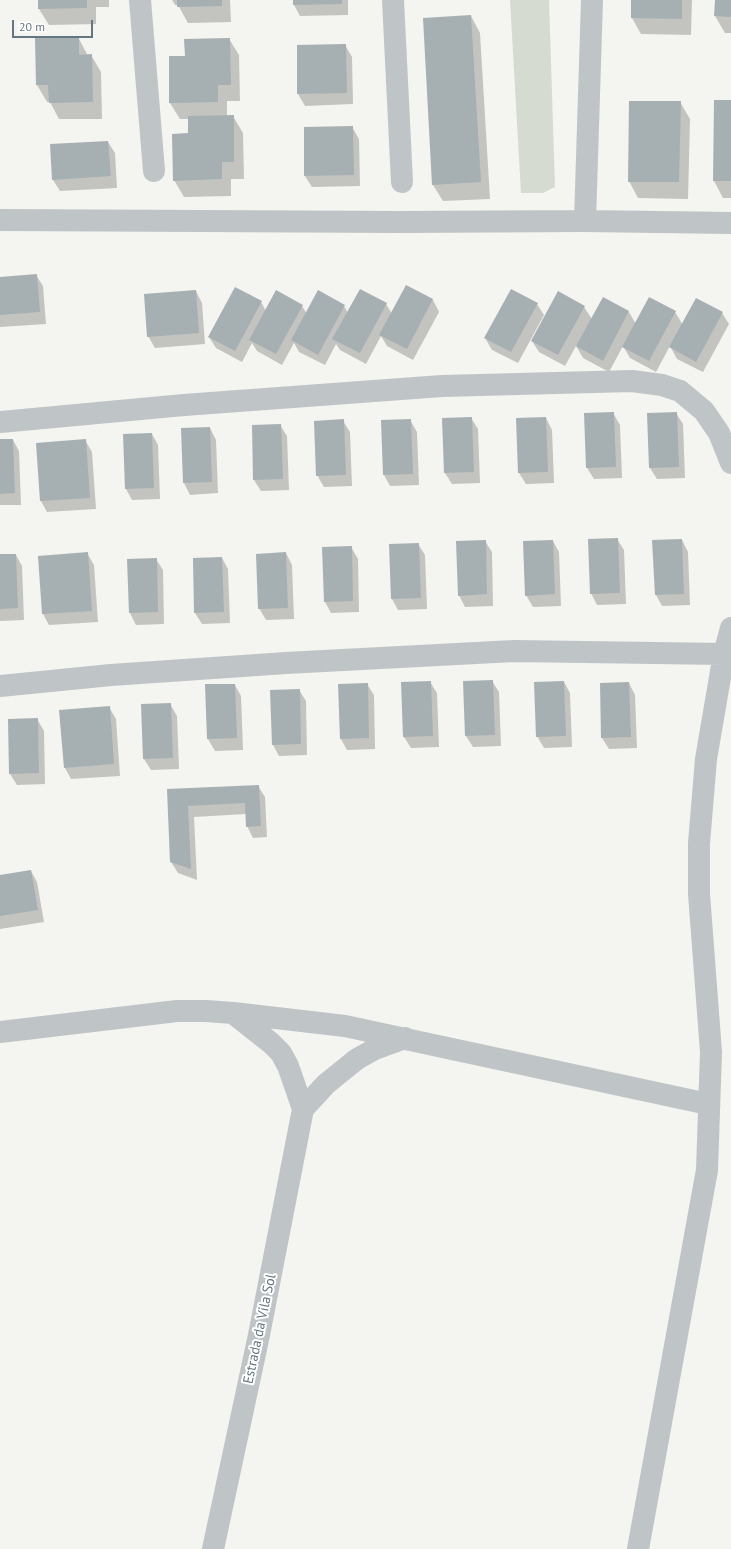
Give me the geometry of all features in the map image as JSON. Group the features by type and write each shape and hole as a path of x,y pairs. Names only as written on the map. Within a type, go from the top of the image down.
{"street":[{"path":"140,0 154,171"},
{"path":"393,0 402,182"},
{"path":"585,221 592,0"},
{"path":"0,220 400,222 585,221 731,223"},
{"path":"0,422 184,405 442,386 632,381 662,384 680,391 704,411 712,422 719,433 731,463"},
{"path":"638,1549 707,1170 708,1104 711,1052 699,894 699,843 706,759 724,654 731,628"},
{"path":"0,686 111,675 278,664 514,652 724,654"},
{"path":"0,1032 177,1011 233,1013 345,1026 708,1104"},
{"path":"233,1013 272,1043 281,1053 288,1066 303,1109 326,1084 357,1059 375,1049 405,1038"},
{"name":"Estrada da Vila Sol","path":"213,1549 259,1335 303,1109"}],"shaded area":[{"path":"510,0 549,0 555,187 543,193 521,193"}],"building":[{"path":"38,0 87,0 87,8 38,9"},
{"path":"177,0 222,0 222,6 177,7"},
{"path":"293,0 342,0 342,4 293,5"},
{"path":"631,0 682,0 682,19 631,18"},
{"path":"715,0 731,0 731,17 714,16"},
{"path":"471,15 481,182 432,185 423,18"},
{"path":"79,36 79,55 92,54 93,102 49,103 48,85 36,85 35,37"},
{"path":"230,38 231,85 218,85 218,102 169,103 169,56 185,56 184,39"},
{"path":"346,44 347,93 297,94 297,45"},
{"path":"714,100 731,100 731,181 713,181"},
{"path":"629,101 681,101 679,182 628,182"},
{"path":"234,115 234,162 222,162 222,179 173,181 172,134 188,133 188,116"},
{"path":"353,126 354,175 304,176 304,127"},
{"path":"108,141 111,176 52,180 50,144"},
{"path":"37,274 40,312 0,315 0,277"},
{"path":"406,285 433,299 407,349 379,335"},
{"path":"235,287 262,301 235,351 208,337"},
{"path":"360,289 387,303 360,353 332,339"},
{"path":"511,289 538,303 511,352 484,338"},
{"path":"196,290 199,333 147,337 144,294"},
{"path":"276,290 303,305 276,354 249,340"},
{"path":"318,290 345,305 318,355 291,340"},
{"path":"558,291 585,306 558,355 531,341"},
{"path":"603,297 629,311 603,361 576,346"},
{"path":"649,297 676,311 649,361 622,347"},
{"path":"696,298 723,312 696,362 669,347"},
{"path":"614,412 616,467 586,468 584,413"},
{"path":"677,412 679,467 649,468 647,413"},
{"path":"472,417 474,472 444,473 442,418"},
{"path":"546,417 548,472 518,473 516,418"},
{"path":"344,419 346,475 316,476 314,421"},
{"path":"411,419 413,474 383,475 381,420"},
{"path":"281,424 283,479 253,480 252,425"},
{"path":"210,427 212,482 183,483 181,428"},
{"path":"152,433 154,488 125,489 123,434"},
{"path":"0,439 13,439 15,493 0,494"},
{"path":"86,439 90,498 40,501 36,443"},
{"path":"618,538 620,593 590,594 588,539"},
{"path":"682,539 684,594 655,595 652,540"},
{"path":"486,540 487,594 458,596 456,541"},
{"path":"553,540 555,594 525,596 523,541"},
{"path":"419,543 421,598 391,599 389,544"},
{"path":"352,546 353,601 324,602 322,547"},
{"path":"88,552 92,611 42,614 38,556"},
{"path":"286,552 288,608 258,609 256,554"},
{"path":"0,554 16,554 18,608 0,609"},
{"path":"222,557 224,612 194,613 193,558"},
{"path":"157,558 158,612 129,613 127,559"},
{"path":"493,680 495,735 465,736 463,681"},
{"path":"431,681 433,736 403,737 401,682"},
{"path":"564,681 566,736 536,737 534,682"},
{"path":"629,682 631,737 601,738 600,683"},
{"path":"368,683 369,738 340,739 338,684"},
{"path":"205,684 235,684 237,738 207,739"},
{"path":"300,689 301,744 272,745 270,690"},
{"path":"171,703 173,758 143,759 141,704"},
{"path":"110,706 114,764 64,768 59,710"},
{"path":"38,718 39,773 9,774 8,719"},
{"path":"259,785 261,826 246,827 245,803 188,806 191,869 170,862 167,789"},
{"path":"31,870 38,910 0,916 0,875"}]}
